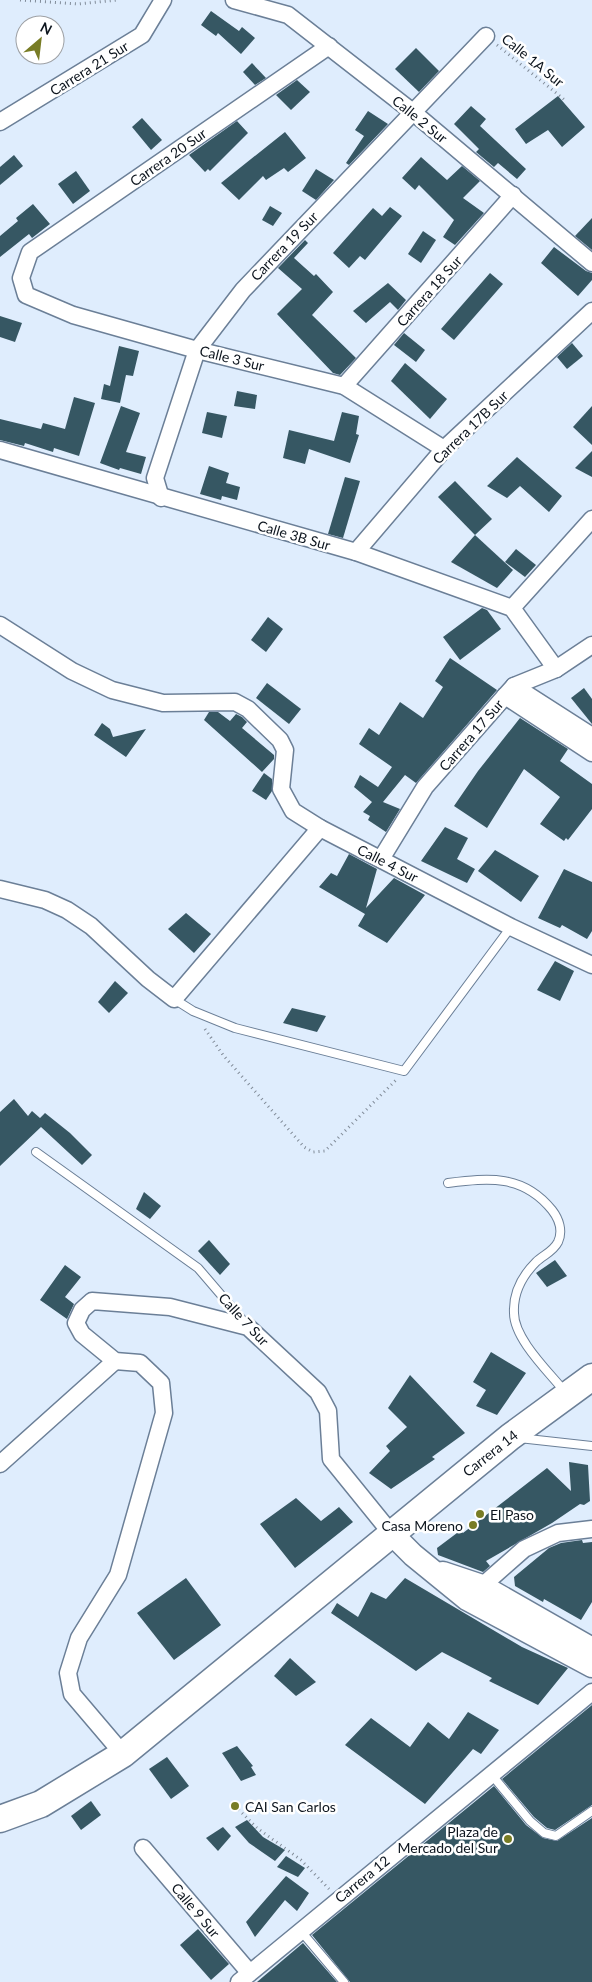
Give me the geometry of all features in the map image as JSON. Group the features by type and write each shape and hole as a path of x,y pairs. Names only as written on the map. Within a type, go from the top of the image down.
{"main road":[{"name":"Carrera 14","path":"0,1819 42,1804 123,1754 510,1437 592,1377"},
{"path":"391,1533 413,1555 467,1599 592,1666"},
{"path":"433,1570 482,1586 592,1649"}],"street":[{"name":"Carrera 21 Sur","path":"0,122 142,35 163,0"},
{"name":"Calle 2 Sur","path":"234,0 288,15 414,113 592,263"},
{"name":"Carrera 19 Sur","path":"161,498 155,478 198,350 243,290 486,36"},
{"name":"Carrera 20 Sur","path":"20,278 30,252 329,46"},
{"name":"Carrera 18 Sur","path":"344,386 513,195"},
{"name":"Calle 3 Sur","path":"20,278 26,295 73,315 198,350 344,386 444,449"},
{"name":"Carrera 17B Sur","path":"356,552 444,449 592,310"},
{"name":"Calle 3B Sur","path":"0,450 161,498 356,552 512,608"},
{"path":"556,669 512,608 592,519"},
{"name":"Calle 4 Sur","path":"0,626 72,671 112,690 163,703 235,702 248,709 280,740 284,750 281,789 293,811 320,828 511,927 589,958"},
{"name":"Carrera 17 Sur","path":"381,860 425,787 509,691 556,669 592,645"},
{"path":"509,691 592,736"},
{"path":"509,691 592,753"},
{"path":"0,889 45,900 67,910 91,926 148,979 174,1000 320,828"},
{"path":"123,1754 72,1694 68,1673 79,1638 118,1575 164,1414 161,1383 140,1363 115,1361 82,1334 76,1323 82,1310 92,1301 170,1308 248,1327"},
{"name":"Calle 7 Sur","path":"248,1327 318,1392 328,1412 331,1459 391,1533"},
{"path":"0,1464 115,1361"},
{"path":"482,1586 524,1549 558,1533 592,1529"},
{"name":"Carrera 12","path":"244,1977 338,1898 592,1692"},
{"name":"Calle 9 Sur","path":"143,1848 244,1977"}],"lane":[{"path":"174,1000 193,1012 235,1028 404,1071 511,927"},
{"name":"Calle 7 Sur","path":"36,1152 198,1268 248,1327"},
{"path":"448,1183 471,1180 511,1181 528,1188 544,1200 557,1216 560,1228 558,1241 550,1252 536,1262 523,1278 515,1296 513,1315 521,1337 568,1395"},
{"path":"510,1437 592,1446"},
{"path":"491,1774 530,1820 544,1833 556,1836 592,1811"},
{"path":"300,1930 344,1982"}],"path":[{"path":"20,0 78,4 117,0"},
{"name":"Calle 1A Sur","path":"486,36 566,101"},
{"path":"193,1012 223,1056 304,1147 313,1152 325,1151 404,1071"},
{"path":"235,1806 257,1828 301,1860 338,1898"}],"building":[{"path":"211,11 239,31 242,27 255,38 241,54 218,33 216,36 201,25"},
{"path":"416,48 439,71 419,92 395,69"},
{"path":"252,63 266,78 255,85 243,72"},
{"path":"297,80 310,92 291,110 276,95"},
{"path":"558,96 585,127 562,147 548,130 526,144 515,129"},
{"path":"471,106 486,119 480,126 526,169 517,179 498,163 494,167 476,152 479,149 454,124"},
{"path":"368,111 388,124 349,165 346,163 364,136 355,130"},
{"path":"142,118 162,140 151,150 132,127"},
{"path":"237,121 248,133 210,171 208,169 205,172 189,155"},
{"path":"285,132 306,158 288,172 284,168 266,180 263,176 239,200 221,183"},
{"path":"14,155 23,166 0,185 0,167"},
{"path":"421,157 447,180 462,166 480,181 463,198 484,213 455,245 443,237 454,220 419,185 415,190 402,178"},
{"path":"316,169 334,180 316,200 302,191"},
{"path":"76,171 90,191 73,204 58,184"},
{"path":"33,204 50,224 32,238 29,234 0,257 0,236 18,221 16,218"},
{"path":"270,206 282,213 273,226 262,220"},
{"path":"390,207 402,216 365,260 360,256 349,268 333,253 373,208 382,216"},
{"path":"592,218 592,250 575,236"},
{"path":"423,231 436,240 421,263 408,254"},
{"path":"305,240 308,243 294,258 314,276 316,274 333,292 312,315 356,358 340,375 333,373 277,314 302,289 278,268"},
{"path":"554,247 586,271 592,273 592,280 578,296 541,263"},
{"path":"490,273 503,284 454,340 441,329"},
{"path":"388,283 406,300 398,310 390,302 366,323 353,311"},
{"path":"0,316 22,323 15,342 0,337"},
{"path":"404,333 425,350 416,362 394,345"},
{"path":"572,343 583,356 567,369 557,357"},
{"path":"119,346 139,351 133,376 126,375 120,403 101,399 104,384 110,386"},
{"path":"405,363 447,399 430,419 391,381"},
{"path":"237,391 257,395 255,409 234,406"},
{"path":"74,397 95,403 79,456 54,448 53,452 25,443 24,446 0,440 0,419 41,429 43,423 65,429"},
{"path":"121,406 140,413 126,452 146,457 141,474 120,468 119,470 100,463"},
{"path":"592,406 592,445 573,427"},
{"path":"207,412 227,416 222,438 202,433"},
{"path":"342,412 359,416 356,434 359,435 350,463 309,449 305,464 283,458 289,430 334,441"},
{"path":"592,451 592,477 575,468"},
{"path":"517,457 562,496 549,512 520,486 507,498 487,486"},
{"path":"209,466 229,473 226,483 240,487 237,500 222,496 221,500 200,494"},
{"path":"345,477 360,481 343,538 328,534"},
{"path":"455,481 492,519 475,535 438,497"},
{"path":"475,535 513,570 497,588 451,562"},
{"path":"516,549 536,565 525,577 505,562"},
{"path":"482,608 487,610 501,629 460,660 443,637"},
{"path":"268,617 283,629 266,652 251,640"},
{"path":"450,658 497,690 416,783 405,775 383,802 400,809 386,832 368,820 370,816 363,812 372,802 354,787 360,775 378,787 392,767 359,744 369,728 379,735 400,702 423,718 443,687 435,681"},
{"path":"267,683 301,709 289,724 256,698"},
{"path":"584,688 592,699 592,724 571,698"},
{"path":"209,712 218,712 230,721 236,714 242,717 247,722 242,728 274,755 274,759 262,772 204,720"},
{"path":"520,718 568,749 560,761 592,784 592,809 568,840 566,838 564,841 540,824 560,797 524,769 487,828 454,806 478,771"},
{"path":"102,723 110,729 113,737 146,729 126,757 94,735"},
{"path":"264,773 272,779 272,791 266,800 252,791"},
{"path":"445,827 468,838 457,859 475,869 467,883 421,861"},
{"path":"495,850 539,876 521,902 478,871"},
{"path":"349,854 377,869 366,908 394,878 425,895 387,943 358,926 365,914 319,887 331,873 337,876"},
{"path":"564,869 592,882 592,931 587,939 562,925 560,928 538,918"},
{"path":"186,913 211,934 194,953 168,929"},
{"path":"555,961 574,971 560,1001 537,990"},
{"path":"115,981 128,993 109,1013 98,1002"},
{"path":"292,1008 326,1016 317,1032 283,1023"},
{"path":"14,1099 28,1116 32,1111 40,1118 45,1113 70,1133 92,1155 82,1165 41,1127 0,1166 0,1112"},
{"path":"144,1192 161,1206 150,1219 136,1209"},
{"path":"209,1240 230,1264 220,1275 198,1251"},
{"path":"555,1260 567,1276 547,1287 536,1273"},
{"path":"65,1265 81,1277 65,1297 74,1304 67,1319 40,1300"},
{"path":"491,1352 526,1373 497,1415 476,1406 486,1390 473,1382"},
{"path":"410,1375 465,1433 432,1457 435,1459 391,1489 369,1473 390,1451 386,1446 407,1427 388,1408"},
{"path":"569,1462 588,1465 590,1501 584,1505 580,1504 552,1523 486,1561 490,1566 483,1572 438,1555 437,1548 461,1530 463,1533 547,1468 571,1491"},
{"path":"296,1498 321,1521 339,1507 353,1522 295,1568 260,1524"},
{"path":"582,1540 583,1543 592,1542 592,1602 581,1620 544,1599 543,1602 515,1586 514,1577 549,1548 561,1543"},
{"path":"186,1578 221,1625 174,1660 137,1613"},
{"path":"405,1578 522,1647 568,1668 538,1705 489,1681 492,1678 442,1652 416,1671 331,1613 337,1603 358,1617 371,1592 386,1599"},
{"path":"290,1658 316,1682 296,1696 274,1676"},
{"path":"592,1705 592,1805 555,1830 547,1828 534,1817 502,1779"},
{"path":"468,1712 499,1730 481,1754 473,1749 425,1804 345,1745 371,1718 410,1747 428,1722 449,1739"},
{"path":"237,1746 253,1766 251,1767 256,1775 241,1781 222,1753"},
{"path":"167,1757 189,1786 171,1799 149,1769"},
{"name":"Plaza de Mercado del Sur","path":"494,1786 526,1825 543,1838 557,1841 592,1818 592,1982 350,1982 312,1935"},
{"path":"91,1801 101,1815 81,1830 71,1816"},
{"path":"247,1820 263,1837 285,1850 275,1861 249,1843 235,1827"},
{"path":"223,1827 231,1836 218,1851 206,1838"},
{"path":"286,1856 305,1868 298,1877 277,1867"},
{"path":"286,1876 309,1893 297,1911 285,1900 255,1937 246,1922"},
{"path":"198,1929 229,1964 211,1980 180,1945"},
{"path":"303,1943 337,1982 257,1982"}],"place":[{"name":"El Paso","path":"480,1514"},
{"name":"Casa Moreno","path":"473,1525"},
{"name":"CAI San Carlos","path":"235,1806"},
{"name":"Plaza de Mercado del Sur","path":"508,1839"}]}
